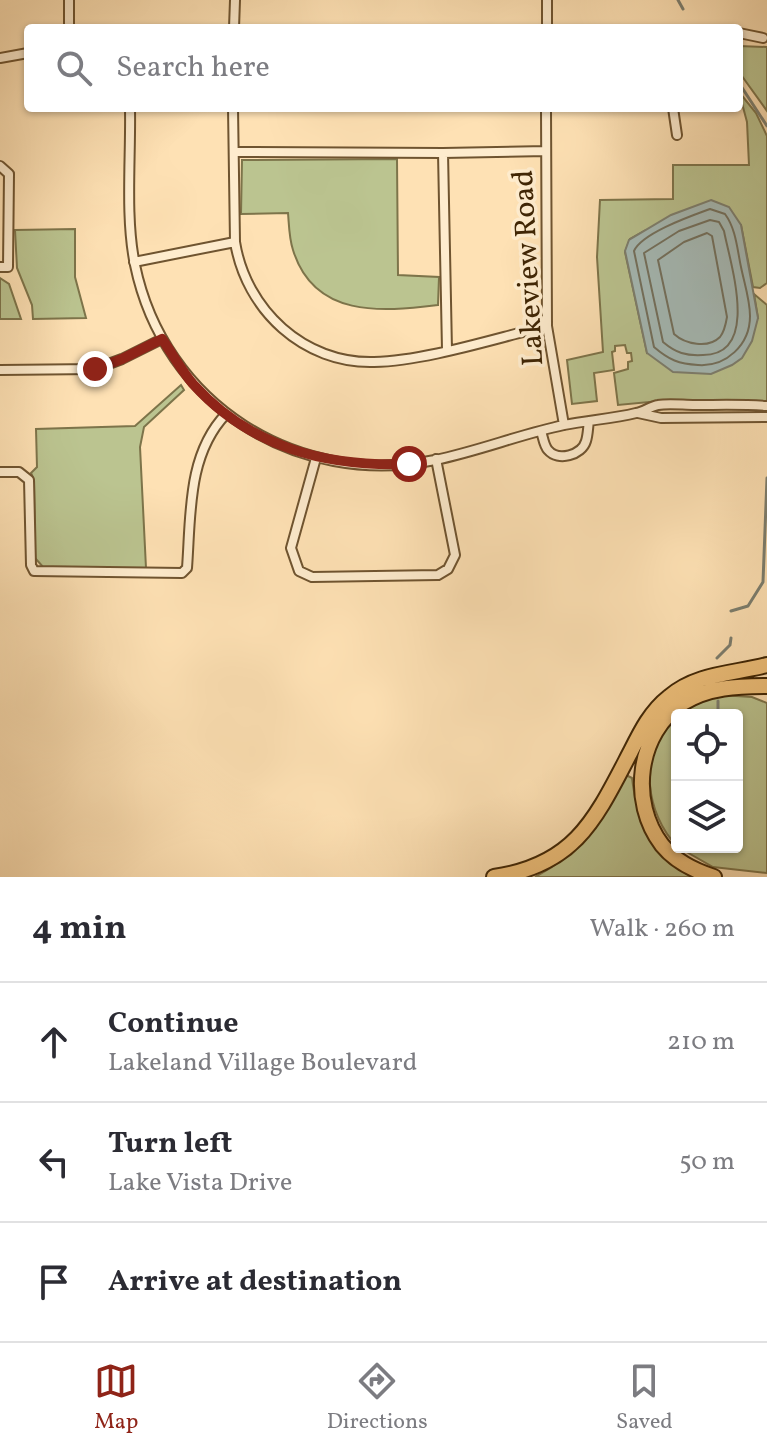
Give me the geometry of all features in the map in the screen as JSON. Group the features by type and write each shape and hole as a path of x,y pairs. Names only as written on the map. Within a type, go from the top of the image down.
{"highway":[{"path":"494,877 529,869 568,849 597,815 656,709 671,695 689,683 767,665"},
{"path":"728,673 767,674"},
{"path":"714,877 677,860 654,832 643,798 648,743 658,725 684,702 704,692 763,688"}],"street":[{"path":"69,0 69,24"},
{"path":"234,24 235,0"},
{"path":"547,0 547,24"},
{"path":"743,34 766,38"},
{"path":"0,58 24,54"},
{"path":"130,112 131,236 134,262 147,308 162,339 194,385 226,414 286,448 316,458 371,465 436,459 564,425 638,413 658,405 767,406"},
{"path":"233,112 238,262 251,292 287,333 328,355 374,362 447,350 547,326"},
{"name":"Lakeview Road","path":"546,112 547,326 564,425"},
{"path":"674,112 677,135"},
{"path":"234,152 546,151"},
{"path":"443,153 447,350"},
{"path":"0,166 9,174 10,198 8,267 0,267"},
{"path":"134,262 235,242"},
{"path":"0,370 95,369 162,339"},
{"path":"713,405 714,418"},
{"path":"638,413 661,418 767,417"},
{"path":"0,472 19,472 29,480 31,565 34,571 182,573 187,568 195,469 208,438 226,414"},
{"path":"541,431 547,450 555,456 566,456 577,453 587,441 589,421"},
{"path":"316,458 291,548 299,571 312,577 438,575 448,569 455,555 436,459"}],"green space":[{"path":"743,46 767,47 767,111 743,78"},
{"path":"743,97 756,113 767,136 767,283 760,288 753,287 741,225 646,230 630,239 625,252 647,353 758,318 754,294 767,305 767,401 660,401 618,405 614,373 628,369 628,362 632,361 625,345 615,346 612,352 614,370 594,373 597,401 572,404 567,360 603,352 597,257 600,200 673,199 673,165 749,165"},
{"path":"397,159 398,275 439,277 438,305 373,309 333,299 316,288 303,272 292,245 288,213 241,214 242,160"},
{"path":"75,229 75,277 86,318 33,319 32,305 17,268 15,230"},
{"path":"0,278 9,284 21,319 0,319"},
{"path":"181,385 184,390 144,427 140,447 146,568 44,568 35,558 34,480 31,473 37,467 36,429 135,426"},
{"path":"720,695 752,697 767,703 767,873 713,867 688,853 743,853 743,709 683,709"},
{"path":"670,719 671,839 658,818 650,784 653,749"},
{"path":"626,775 632,778 639,813 652,836 698,877 535,877 566,857 589,834"}],"water":[{"path":"711,200 729,207 741,225 758,318 752,341 742,358 732,365 711,374 673,372 647,353 625,251 629,240 671,215"}],"waterway":[{"path":"678,0 683,9"},
{"path":"743,89 767,126"},
{"path":"731,611 748,606 763,582 767,478"},
{"path":"717,658 730,645 731,638"},
{"path":"718,701 718,709"}],"route":[{"path":"95,369 162,339 194,385 226,414 286,448 344,463 409,464"}]}
